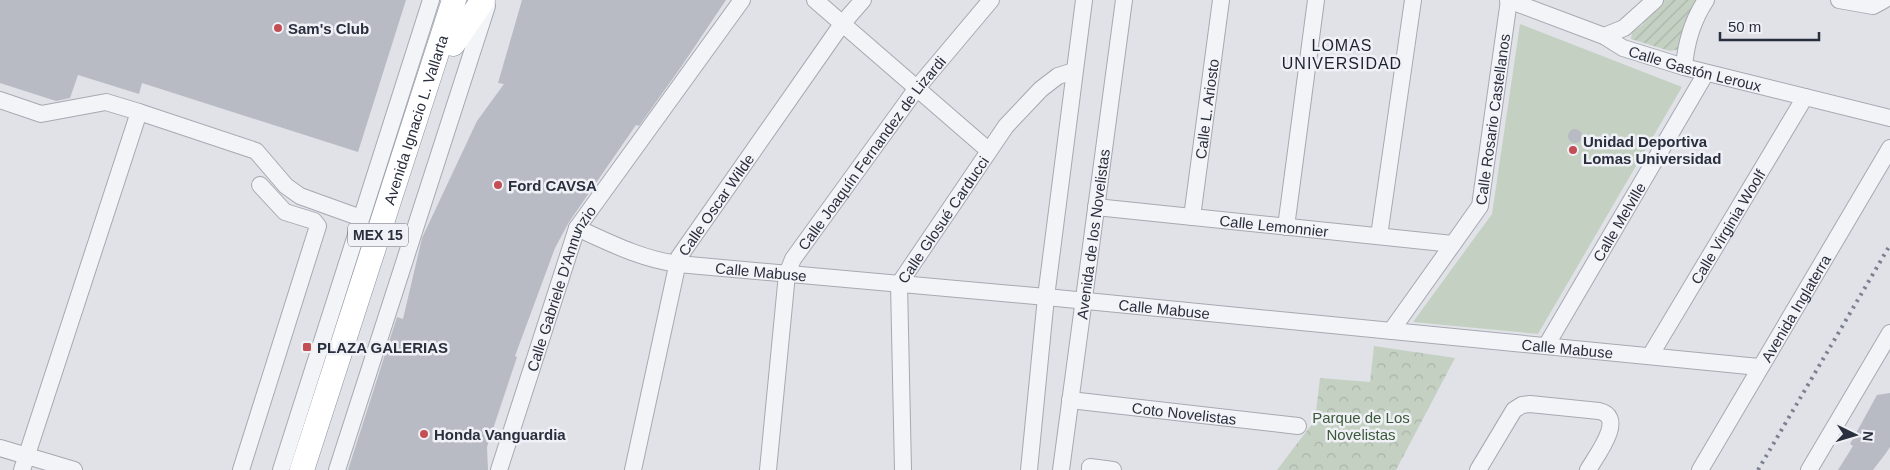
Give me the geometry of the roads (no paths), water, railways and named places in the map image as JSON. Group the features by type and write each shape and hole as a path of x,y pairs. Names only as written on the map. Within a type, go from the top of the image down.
{"highway":[{"path":"418,110 441,0"},
{"name":"Avenida Ignacio L. Vallarta","path":"302,470 454,0"},
{"name":"Avenida Ignacio L. Vallarta","path":"317,470 467,0"},
{"path":"453,44 483,0"}],"street":[{"name":"Avenida Ignacio L. Vallarta","path":"281,470 431,0"},
{"path":"337,470 488,0"},
{"name":"Calle Gabriele D'Annunzio","path":"499,470 578,228 742,0"},
{"path":"815,0 988,150"},
{"name":"Calle Oscar Wilde","path":"633,470 679,257 842,24 863,0"},
{"name":"Calle Joaquín Fernandez de Lizardi","path":"768,470 787,274 793,259 917,88 992,0"},
{"path":"1030,470 1046,297 1084,0"},
{"name":"Avenida de los Novelistas","path":"1061,470 1124,0"},
{"name":"Calle L. Ariosto","path":"1192,217 1221,0"},
{"path":"1286,227 1316,0"},
{"path":"1379,236 1413,0"},
{"name":"Calle Gastón Leroux","path":"1509,0 1604,36 1623,48 1684,67 1890,118"},
{"name":"Calle Rosario Castellanos","path":"1391,331 1480,206 1509,0"},
{"path":"1604,36 1624,28 1655,0"},
{"path":"1684,67 1690,32 1696,15 1706,0"},
{"path":"1839,0 1873,6 1884,0"},
{"name":"Calle Glosué Carducci","path":"903,470 899,284 1006,126 1041,88 1058,76 1074,71"},
{"name":"Calle Melville","path":"1546,346 1706,72"},
{"name":"Calle Virginia Woolf","path":"1650,356 1805,97"},
{"path":"0,100 41,114 106,102 139,112 256,151 286,186 300,196 362,218"},
{"path":"25,463 139,112"},
{"name":"Avenida Inglaterra","path":"1700,470 1759,367 1890,148"},
{"path":"240,470 318,226 314,221 284,212 260,186"},
{"name":"Calle Lemonnier","path":"1096,207 1453,244"},
{"name":"Calle Mabuse","path":"578,228 632,253 656,261 678,264 1046,297 1759,367"},
{"path":"1809,470 1890,333"},
{"name":"Coto Novelistas","path":"1070,400 1298,426"},
{"path":"1478,470 1514,410 1522,405 1530,404 1599,411 1606,413 1611,418 1608,434 1588,470"},
{"path":"0,448 25,463 74,470"},
{"path":"1090,470 1090,467 1113,470"}],"railway":[{"path":"1758,470 1890,245"}],"place":[{"name":"Sam's Club","path":"278,28"},
{"name":"Unidad Deportiva Lomas Universidad","path":"1573,150"},
{"name":"Ford CAVSA","path":"498,185"},
{"name":"PLAZA GALERIAS","path":"307,347"},
{"name":"Honda Vanguardia","path":"424,434"}],"district":[{"name":"LOMAS UNIVERSIDAD","path":"1342,54"}],"park label":[{"name":"Parque de Los Novelistas","path":"1361,426"}]}
